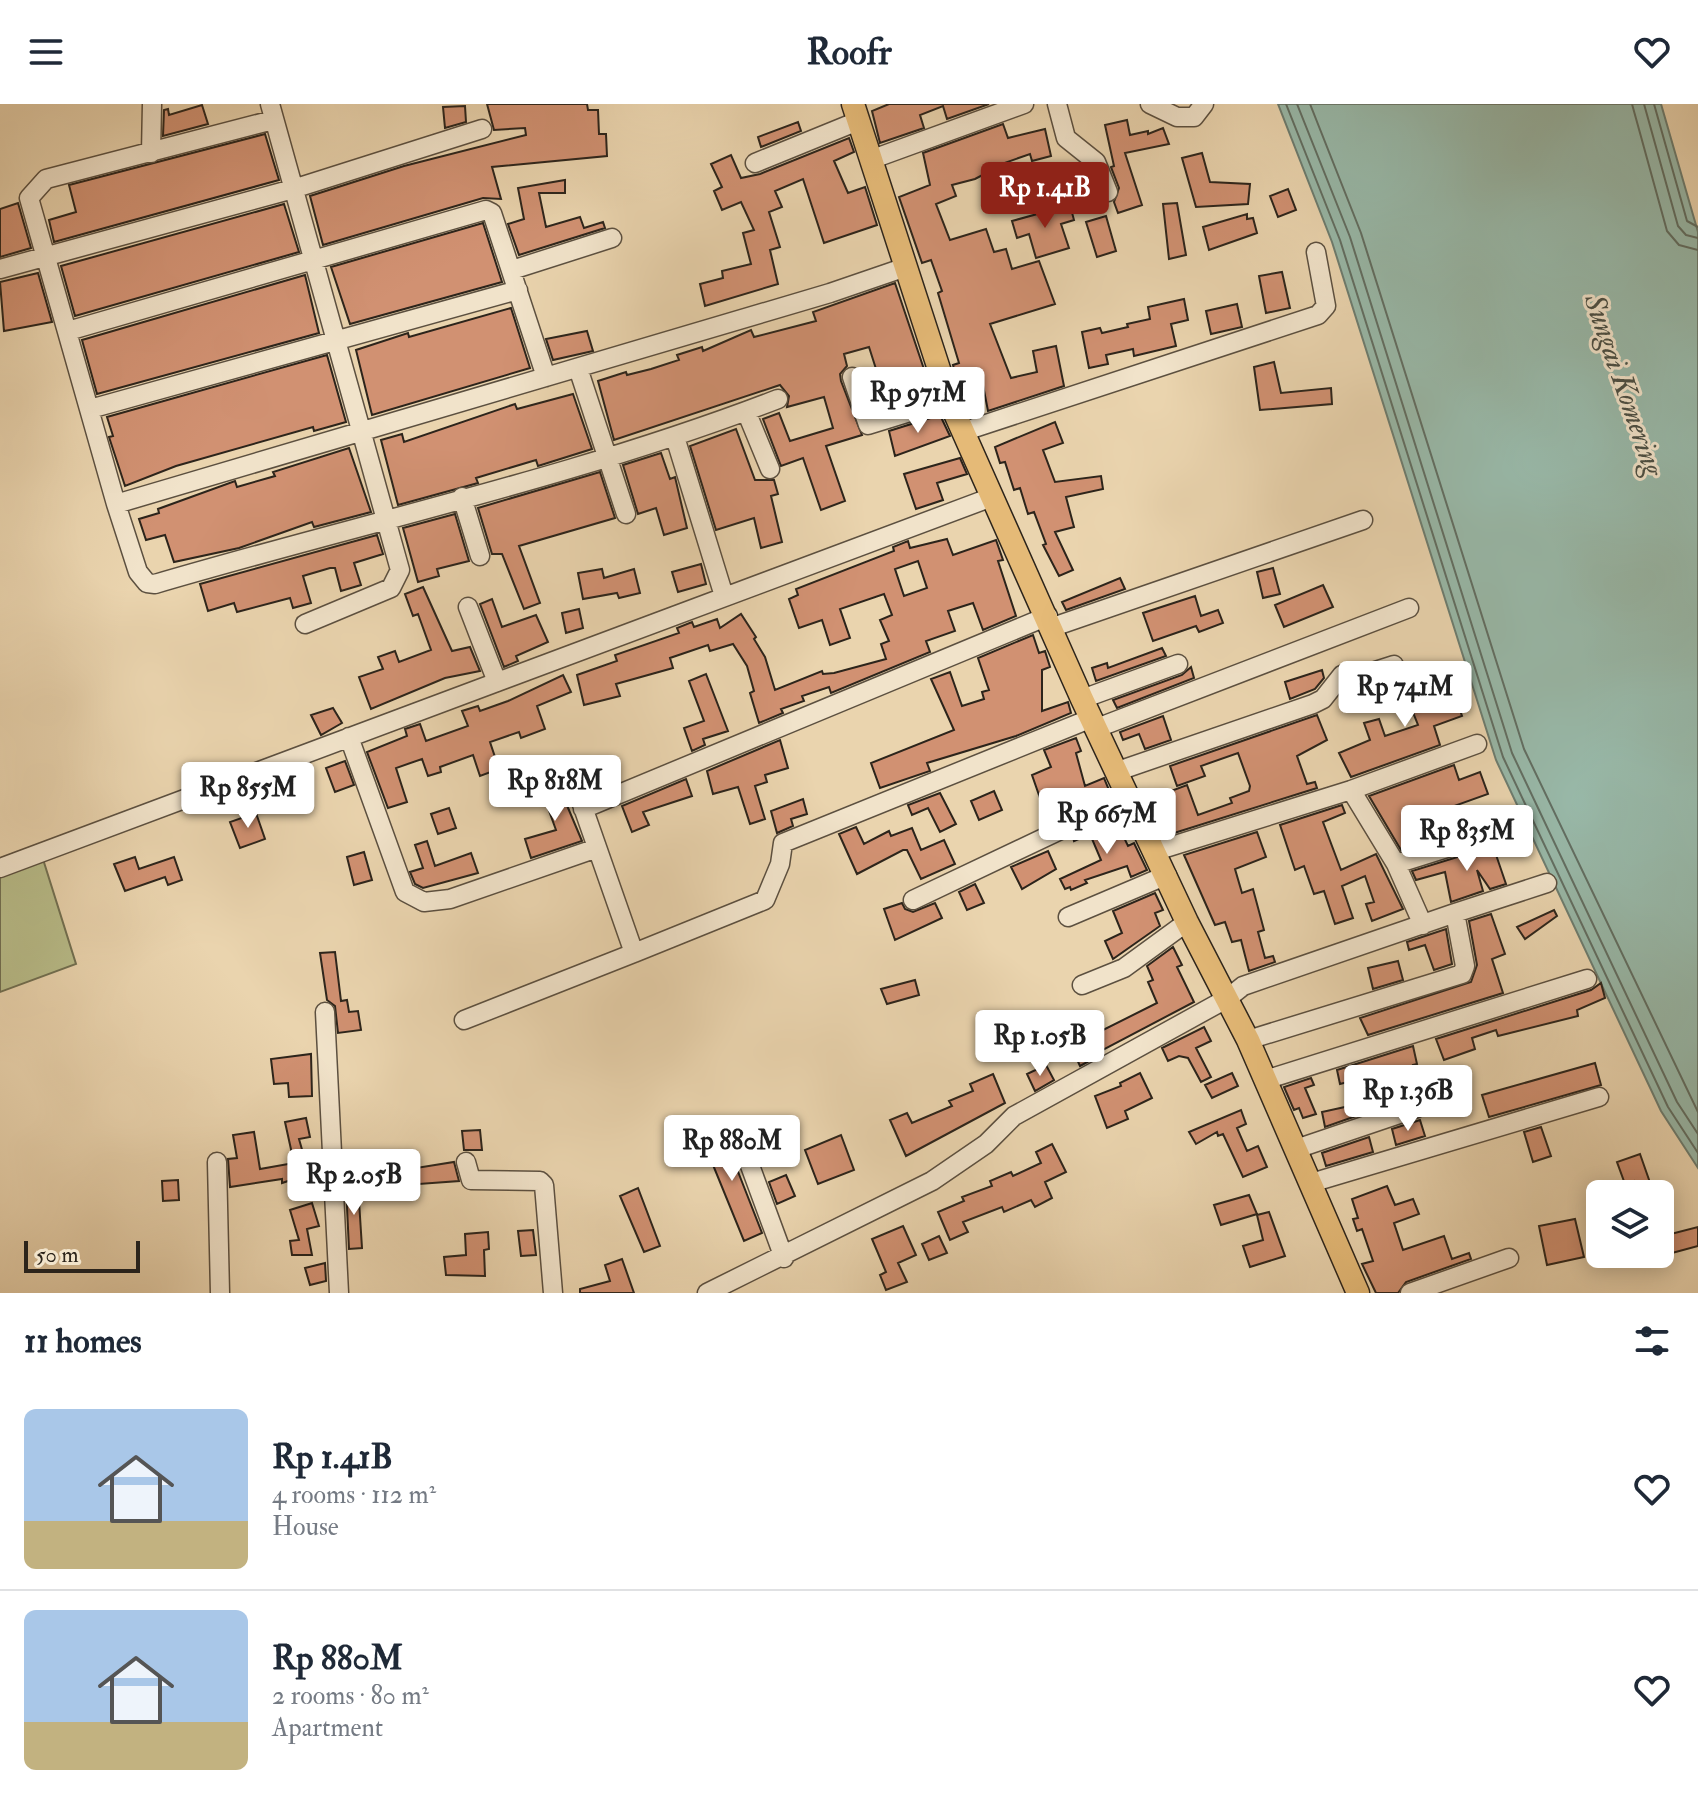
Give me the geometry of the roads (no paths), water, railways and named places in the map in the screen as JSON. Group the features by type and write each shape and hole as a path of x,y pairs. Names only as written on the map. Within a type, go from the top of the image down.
{"main road":[{"path":"856,112 903,268 949,400 1187,922 1248,1040 1358,1293"}],"street":[{"path":"151,153 152,104"},
{"path":"870,160 1024,104"},
{"path":"1057,104 1066,138 1096,162 1108,192"},
{"path":"1150,104 1186,118 1194,117 1204,104"},
{"path":"305,624 395,584 400,570 386,521 360,434 271,112 151,153 46,179 36,186 29,198 138,572 143,580 155,584 386,521 675,437 778,399"},
{"path":"755,163 856,112"},
{"path":"0,269 293,189 482,129"},
{"path":"68,331 486,210 492,213 546,377"},
{"path":"512,270 612,238"},
{"path":"965,431 1318,315 1326,306 1316,252"},
{"path":"116,504 360,434 903,268"},
{"path":"90,409 518,290"},
{"path":"578,368 626,514"},
{"path":"852,377 868,425 949,400"},
{"path":"746,411 770,469"},
{"path":"675,437 724,596"},
{"path":"462,497 480,556"},
{"path":"0,868 992,497"},
{"path":"583,809 1050,621 1363,520"},
{"path":"468,607 497,682"},
{"path":"464,1020 765,900 780,864 783,843 1091,715 1409,608"},
{"path":"1091,715 1178,664"},
{"path":"1118,771 1313,704 1323,699 1342,675 1369,673 1394,665"},
{"path":"349,737 405,892 410,897 424,902 450,899 597,848"},
{"path":"1156,851 1351,790 1477,744"},
{"path":"571,773 634,953"},
{"path":"1351,790 1396,864 1423,925"},
{"path":"913,900 1130,797"},
{"path":"1396,864 1514,827"},
{"path":"1068,917 1167,875"},
{"path":"707,1293 784,1258 932,1181 986,1144 1014,1116 1228,998 1243,986 1547,883"},
{"path":"1248,1040 1462,974 1465,966 1455,913"},
{"path":"1082,985 1124,968 1187,922"},
{"path":"1265,1080 1587,979"},
{"path":"325,1012 339,1293"},
{"path":"1311,1183 1599,1097"},
{"path":"1296,1149 1417,1108"},
{"path":"738,1133 784,1258"},
{"path":"217,1162 220,1293"},
{"path":"466,1162 471,1180 540,1181 544,1185 553,1293"},
{"path":"1410,1293 1509,1258"}],"water":[{"name":"Sungai Komering","path":"1278,104 1661,104 1698,232 1698,1168 1661,1111 1496,760 1332,242"}]}
